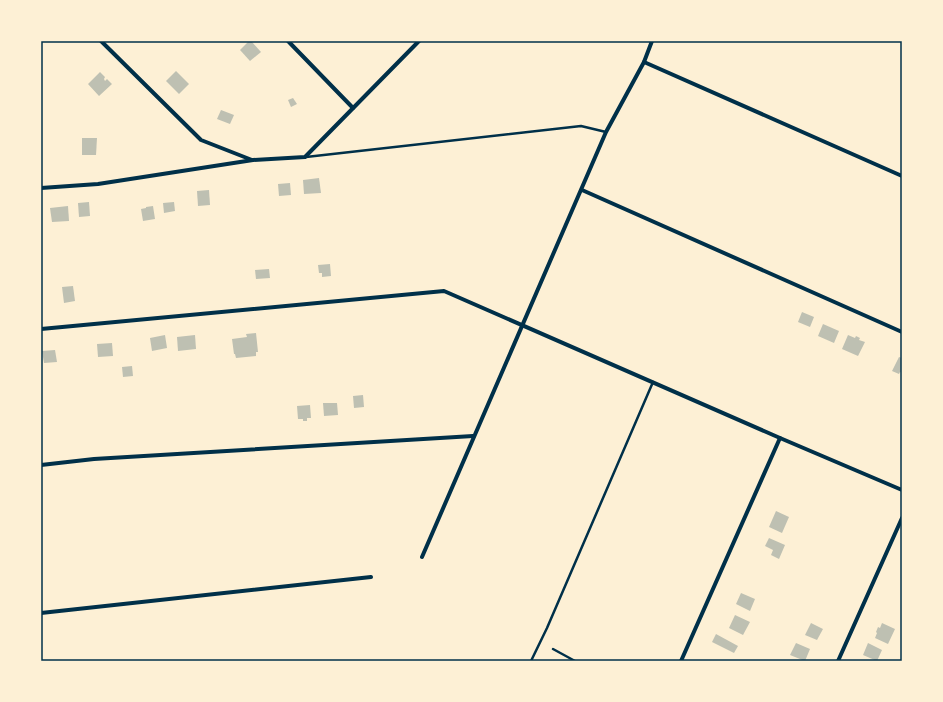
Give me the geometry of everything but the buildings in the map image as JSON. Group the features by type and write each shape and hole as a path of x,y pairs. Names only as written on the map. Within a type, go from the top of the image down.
{"street":[{"path":"101,41 201,140 253,160"},
{"path":"288,41 353,108"},
{"path":"42,187 98,184 253,160 305,157 419,41"},
{"path":"422,557 473,436 582,190 606,132 644,62 652,41"},
{"path":"644,62 902,176"},
{"path":"582,190 902,332"},
{"path":"41,329 444,291 902,490"},
{"path":"41,465 94,459 473,436"},
{"path":"681,661 780,438"},
{"path":"838,661 902,518"},
{"path":"41,613 371,577"}],"lane":[{"path":"305,157 581,126 606,132"},
{"path":"531,661 550,621 653,382"},
{"path":"553,649 574,661"}]}
